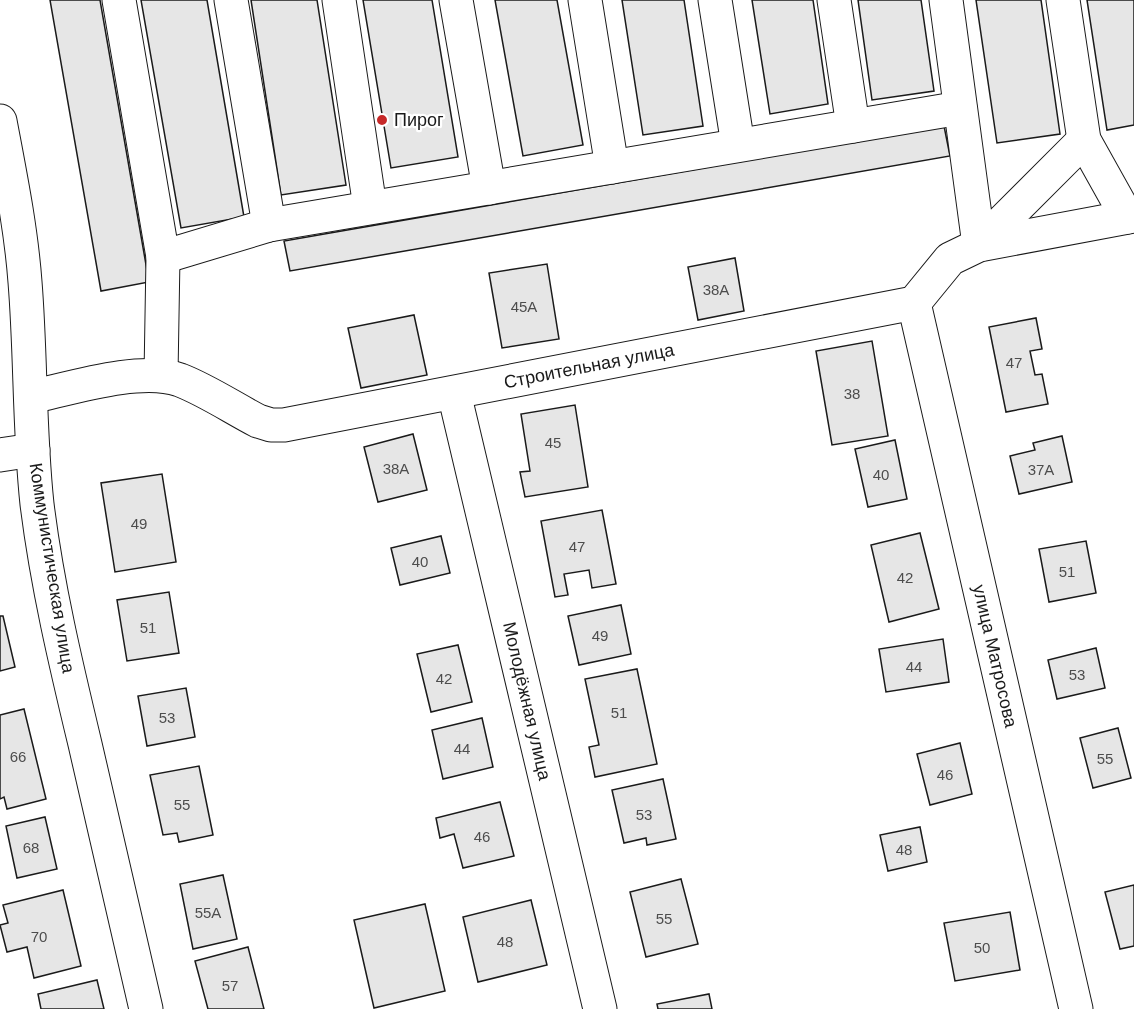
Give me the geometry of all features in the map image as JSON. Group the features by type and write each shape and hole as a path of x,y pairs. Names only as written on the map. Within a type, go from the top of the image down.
{"street":[{"path":"119,0 163,257 161,375"},
{"path":"231,0 269,225"},
{"path":"339,0 370,207"},
{"path":"456,0 489,188"},
{"path":"585,0 612,167"},
{"path":"716,0 738,145"},
{"path":"834,0 853,126"},
{"path":"946,0 979,245"},
{"path":"914,303 950,259 979,245 1130,217 1084,140 1063,0"},
{"path":"163,257 269,225 960,108"},
{"name":"Коммунистическая улица","path":"0,121 16,209 25,279 33,450 39,516 65,661 146,1009"},
{"path":"979,245 1084,140"},
{"name":"Строительная улица","path":"31,397 138,374 161,375 180,380 258,421 272,425 284,424 914,303"},
{"name":"улица Матросова","path":"914,303 1076,1009"},
{"name":"Молодёжная улица","path":"454,393 600,1009"},
{"path":"0,455 33,450"}],"building":[{"path":"50,0 100,0 149,282 101,291"},
{"path":"141,0 207,0 244,217 181,228"},
{"path":"251,0 317,0 346,185 281,195"},
{"path":"363,0 432,0 458,157 391,168"},
{"path":"495,0 557,0 583,145 523,156"},
{"path":"622,0 684,0 703,126 643,135"},
{"path":"752,0 813,0 828,104 770,114"},
{"path":"858,0 921,0 934,91 872,100"},
{"path":"976,0 1041,0 1060,134 997,143"},
{"path":"1087,0 1134,0 1134,125 1107,130"},
{"path":"944,126 950,156 290,271 284,241"},
{"path":"735,258 744,311 698,320 688,267"},
{"path":"547,264 559,339 502,348 489,273"},
{"path":"414,315 427,375 361,388 348,328"},
{"path":"1036,318 1042,349 1030,351 1035,375 1042,374 1048,404 1006,412 989,327"},
{"path":"872,341 888,436 832,445 816,351"},
{"path":"575,405 588,487 525,497 520,472 530,471 521,414"},
{"path":"413,434 427,490 378,502 364,447"},
{"path":"1062,436 1072,482 1019,494 1010,456 1035,450 1033,443"},
{"path":"895,440 907,499 868,507 855,449"},
{"path":"162,474 176,562 115,572 101,483"},
{"path":"602,510 616,584 592,588 589,570 564,574 568,595 555,597 541,521"},
{"path":"920,533 939,609 889,622 871,545"},
{"path":"441,536 450,573 400,585 391,548"},
{"path":"1086,541 1096,593 1049,602 1039,549"},
{"path":"169,592 179,653 127,661 117,600"},
{"path":"621,605 631,654 579,665 568,616"},
{"path":"0,616 3,616 15,667 0,671"},
{"path":"943,639 949,682 886,692 879,649"},
{"path":"458,645 472,702 431,712 417,654"},
{"path":"1096,648 1105,688 1057,699 1048,660"},
{"path":"637,669 657,764 595,777 589,747 599,745 585,679"},
{"path":"186,688 195,737 147,746 138,696"},
{"path":"24,709 46,799 7,809 4,797 0,799 0,715"},
{"path":"482,718 493,767 443,779 432,730"},
{"path":"1118,728 1131,778 1093,788 1080,738"},
{"path":"960,743 972,794 930,805 917,754"},
{"path":"199,766 213,835 179,842 177,833 163,835 150,775"},
{"path":"663,779 676,839 647,845 646,838 624,843 612,790"},
{"path":"500,802 514,856 463,868 454,834 440,838 436,818"},
{"path":"45,817 57,869 17,878 6,826"},
{"path":"920,827 927,862 888,871 880,835"},
{"path":"223,875 237,939 193,949 180,884"},
{"path":"681,879 698,944 646,957 630,892"},
{"path":"1134,885 1134,946 1120,949 1105,892"},
{"path":"63,890 81,966 34,978 27,947 7,952 0,925 8,923 3,905"},
{"path":"531,900 547,965 478,982 463,917"},
{"path":"425,904 445,991 374,1008 354,920"},
{"path":"1010,912 1020,970 955,981 944,923"},
{"path":"248,947 264,1009 208,1009 195,961"},
{"path":"97,980 104,1009 41,1009 38,994"},
{"path":"709,994 712,1009 658,1009 657,1004"}],"place":[{"name":"Пирог","path":"382,120"}]}
